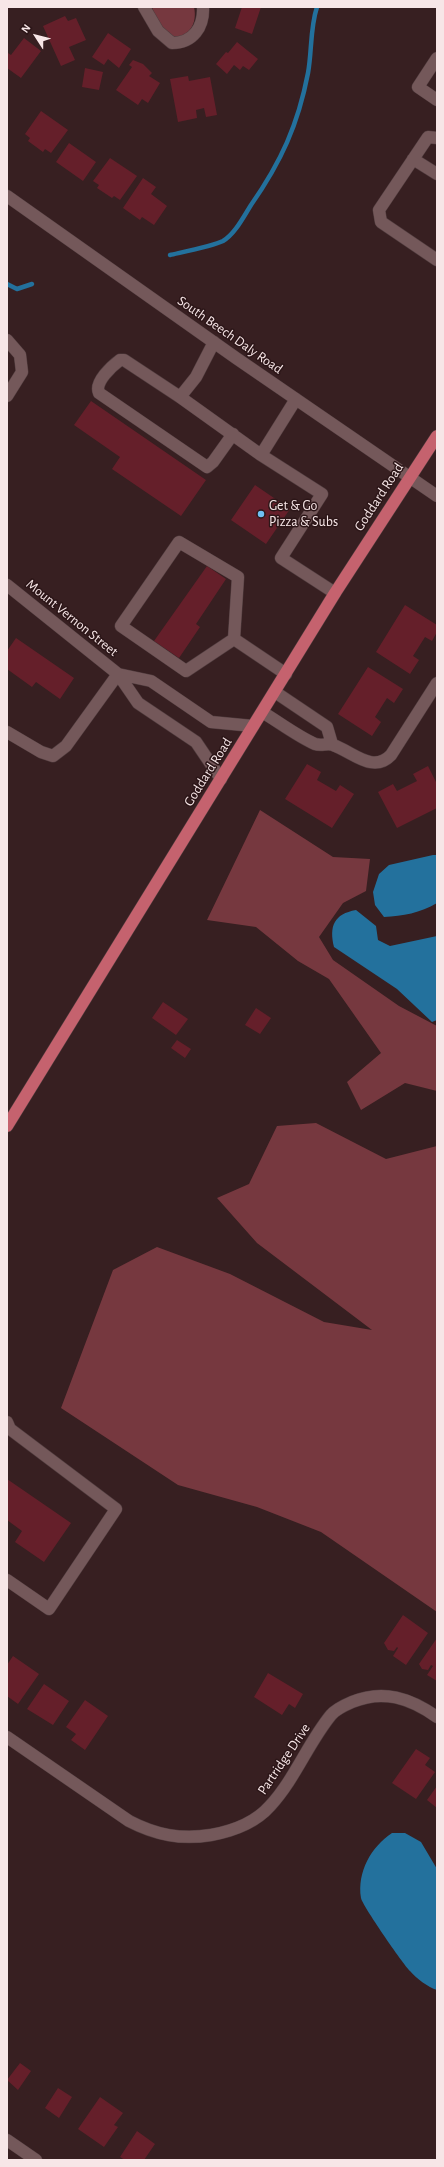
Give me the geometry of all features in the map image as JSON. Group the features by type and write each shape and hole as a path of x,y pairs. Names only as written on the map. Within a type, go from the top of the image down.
{"main road":[{"name":"Goddard Road","path":"7,1126 335,593 437,436"}],"street":[{"path":"144,7 158,31 172,43 181,43 193,36 201,26 203,7"},
{"path":"437,58 418,87 437,100"},
{"path":"437,138 428,137 379,210 381,222 437,260"},
{"path":"413,159 437,174"},
{"name":"South Beech Daly Road","path":"7,196 214,342 437,496"},
{"path":"7,340 20,354 22,372 7,396"},
{"path":"180,397 196,377 214,342"},
{"path":"233,434 213,462 207,467 99,393 97,389 98,384 113,365 120,360 124,360 180,397 233,434 261,455 322,494 281,558 335,593"},
{"path":"261,455 296,399"},
{"path":"179,542 238,577 234,639 186,671 121,626 179,542"},
{"name":"Mount Vernon Street","path":"7,585 118,674 138,703 196,742 221,779"},
{"path":"234,639 286,674"},
{"path":"7,732 41,752 53,756 66,746 118,674"},
{"name":"Mount Vernon Street","path":"118,674 151,681 211,722 253,726"},
{"path":"262,712 316,744 332,744 370,763 378,764 386,761 391,755 437,683"},
{"path":"275,692 328,727 332,744"},
{"path":"7,1422 10,1428 116,1509 49,1609 7,1580"},
{"name":"Partridge Drive","path":"7,1736 129,1820 146,1830 183,1838 203,1836 236,1829 254,1819 270,1806 287,1784 332,1714 345,1705 362,1698 388,1695 412,1702 437,1717"},
{"path":"7,2140 36,2160"}],"shaded area":[{"path":"152,7 194,7 195,16 193,24 189,31 184,35 178,37 171,36 159,25"},
{"path":"260,810 333,857 370,859 366,891 343,903 319,937 333,960 399,1006 437,1026 437,1091 405,1083 361,1110 347,1082 381,1053 329,979 298,961 256,927 207,920"},
{"path":"316,1123 386,1159 437,1146 437,1612 321,1532 257,1507 178,1485 61,1408 113,1270 157,1247 230,1274 324,1322 372,1330 257,1243 217,1198 249,1184 277,1126"}],"water":[{"path":"437,855 437,903 411,913 384,917 375,905 373,892 379,874 389,865"},
{"path":"356,910 376,926 378,940 390,946 437,936 437,1020 432,1022 397,989 334,947 332,933 335,922 343,915"},
{"path":"392,1833 405,1833 421,1842 437,1869 437,1990 419,1980 406,1966 375,1922 361,1898 361,1879 367,1861 378,1845"}],"building":[{"path":"242,7 261,7 252,34 235,28"},
{"path":"65,16 68,21 76,18 86,40 69,47 75,60 61,66 43,26"},
{"path":"108,33 131,49 119,68 108,59 104,65 92,57"},
{"path":"24,38 41,51 21,78 7,68 7,55 8,53 11,55"},
{"path":"237,42 258,59 249,70 243,66 240,70 234,65 227,74 216,64"},
{"path":"133,60 143,64 152,73 149,76 160,83 148,103 142,99 138,105 116,90 132,67 129,65"},
{"path":"85,68 103,72 99,90 82,87"},
{"path":"188,76 189,81 210,77 217,115 206,117 204,108 196,110 197,118 178,122 170,79"},
{"path":"41,111 68,130 51,153 45,149 43,152 28,141 30,138 25,134"},
{"path":"69,143 96,162 83,181 56,162"},
{"path":"110,158 137,176 120,200 114,196 112,198 97,188 99,185 93,181"},
{"path":"143,178 156,187 151,194 167,206 154,225 142,217 140,220 123,208"},
{"path":"91,401 206,480 181,516 112,469 120,457 74,425"},
{"name":"Get & Go Pizza & Subs","path":"255,485 290,509 266,544 231,520"},
{"path":"207,566 226,579 196,624 200,627 179,658 154,641"},
{"path":"405,605 437,625 437,632 432,641 425,637 413,656 419,660 410,674 376,652"},
{"path":"16,638 74,678 60,699 36,682 32,687 7,669 7,651"},
{"path":"368,667 403,689 394,703 387,698 375,717 381,722 372,736 338,714"},
{"path":"307,764 321,772 317,780 336,791 340,785 354,794 332,828 285,799"},
{"path":"428,766 437,784 437,808 397,828 378,792 393,784 397,791 417,781 413,774"},
{"path":"163,1002 188,1019 176,1035 152,1018"},
{"path":"256,1008 271,1018 260,1034 245,1025"},
{"path":"177,1040 191,1049 185,1058 171,1048"},
{"path":"7,1479 71,1523 44,1562 15,1542 22,1531 7,1520"},
{"path":"403,1615 428,1633 406,1665 393,1656 398,1648 397,1647 394,1651 388,1650 384,1643"},
{"path":"437,1638 437,1681 427,1675 433,1666 431,1665 428,1670 422,1669 419,1664"},
{"path":"13,1656 39,1674 18,1704 7,1696 7,1665"},
{"path":"268,1673 303,1694 295,1708 289,1704 282,1715 254,1697"},
{"path":"44,1684 69,1701 53,1725 27,1709"},
{"path":"85,1700 108,1716 85,1750 71,1740 76,1734 66,1727"},
{"path":"416,1749 430,1758 425,1765 435,1772 416,1799 392,1783"},
{"path":"437,1786 437,1808 427,1800"},
{"path":"20,2063 31,2071 18,2090 7,2080"},
{"path":"58,2088 72,2097 59,2118 45,2108"},
{"path":"100,2097 123,2113 114,2125 118,2127 104,2147 78,2129"},
{"path":"137,2131 155,2144 144,2160 125,2160 120,2157"}],"waterway":[{"path":"170,255 212,245 227,238 239,224 271,174 287,142 304,92 308,73 313,23 317,7"},
{"path":"7,284 17,289 32,284"}],"place":[{"name":"Get & Go Pizza & Subs","path":"261,514"}]}
